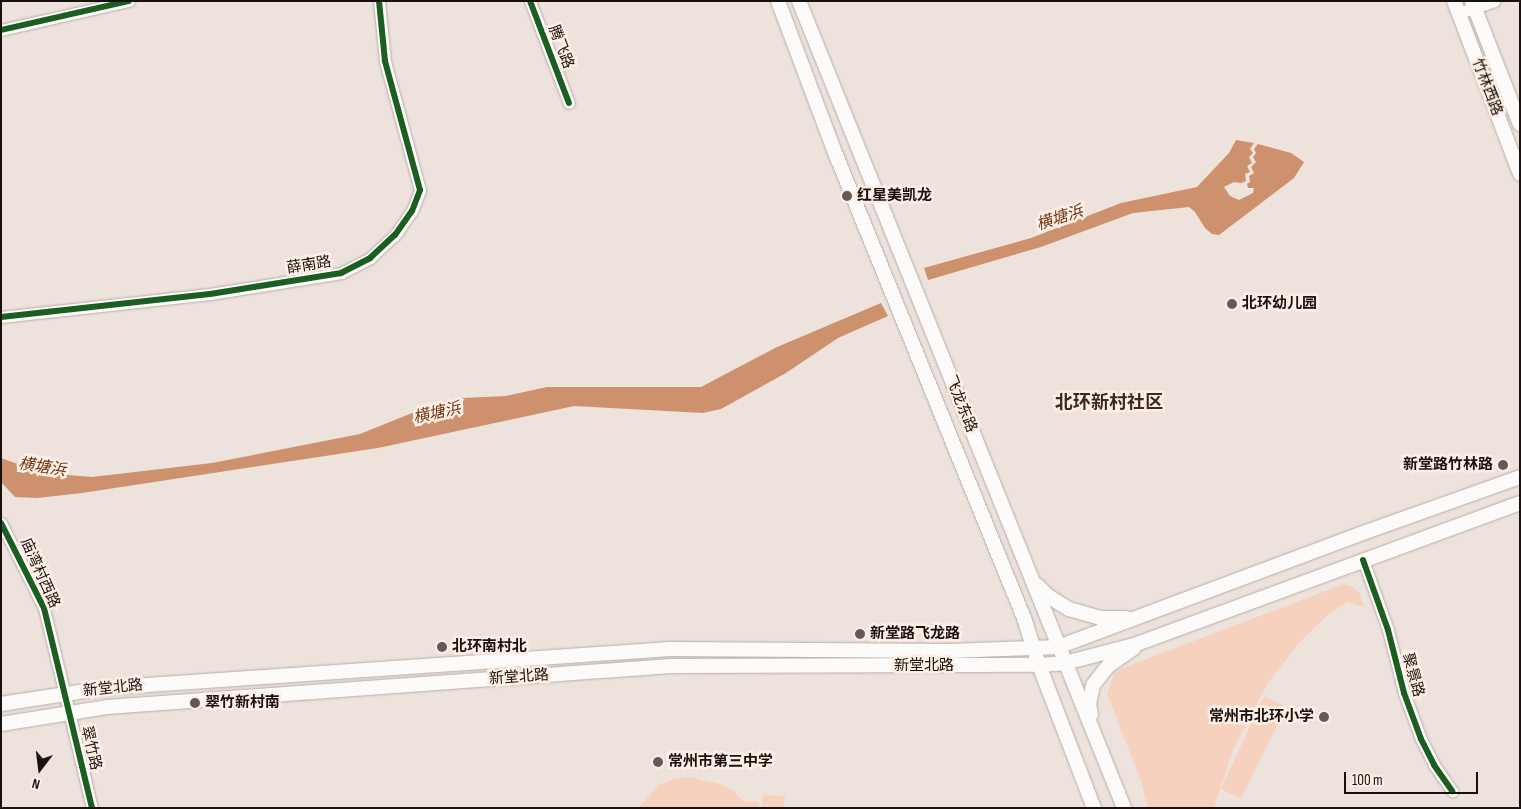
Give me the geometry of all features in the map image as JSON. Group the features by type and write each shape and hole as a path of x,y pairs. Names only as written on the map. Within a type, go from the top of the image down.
{"main road":[{"name":"飞龙东路","path":"778,1 836,154 1024,618 1040,666 1094,808"},
{"name":"飞龙东路","path":"799,1 1124,808"},
{"name":"竹林西路","path":"1472,3 1520,124"},
{"name":"竹林西路","path":"1456,7 1520,174"},
{"name":"新堂北路","path":"1,704 104,688 670,649 950,651 1058,647 1360,534 1520,477"},
{"path":"1096,740 1089,704 1093,686 1108,666 1145,641 1520,503"},
{"path":"1033,581 1048,596 1069,609 1100,618 1135,618"},
{"name":"新堂北路","path":"1,724 107,707 671,666 1040,666 1065,663 1145,641"}],"street":[{"path":"1,30 129,1"},
{"name":"薛南路","path":"1,317 210,294 341,273 370,258 400,227 412,211 420,190 385,61 379,1"},
{"name":"腾飞路","path":"530,1 569,103"},
{"path":"1456,7 1494,1"},
{"name":"庙湾村西路","path":"1,523 44,608 65,694"},
{"name":"聚景路","path":"1363,560 1388,630 1404,693 1421,740 1434,765 1452,791"},
{"name":"翠竹路","path":"65,694 92,808"}],"shaded area":[{"path":"1344,584 1353,587 1360,593 1364,607 1347,602 1330,613 1300,642 1267,684 1233,750 1214,808 1148,808 1140,778 1107,694 1114,673"},
{"path":"1264,696 1286,707 1241,799 1221,789"},
{"path":"689,777 720,784 734,791 743,801 759,802 758,808 638,808 659,785 674,779"},
{"path":"763,795 785,796 784,808 762,808"}],"water":[{"path":"1236,140 1254,143 1250,149 1253,153 1249,157 1252,163 1247,166 1250,172 1245,174 1246,181 1241,183 1234,182 1224,187 1230,196 1239,200 1253,193 1254,188 1248,188 1247,184 1250,182 1249,176 1254,173 1251,167 1256,162 1253,157 1256,153 1254,149 1258,144 1291,153 1304,162 1294,178 1219,235 1212,234 1205,228 1195,212 1189,207 1133,213 1041,247 928,280 924,268 1031,238 1121,203 1197,187 1229,153"},
{"name":"横塘浜","path":"881,303 888,316 838,338 786,373 721,409 703,413 574,406 378,448 82,493 37,498 15,497 1,482 1,458 43,473 92,477 212,463 360,434 437,403 463,398 506,396 547,387 701,387 777,347"}],"cycle path":[{"path":"1,30 129,1"},
{"path":"1,317 210,294 341,273 370,258 395,235 412,211 420,190 385,61 379,1"},
{"path":"530,1 569,103"},
{"path":"1,523 44,608 92,808"},
{"path":"1363,560 1388,630 1404,693 1421,739 1434,765 1452,791"}],"place":[{"name":"红星美凯龙","path":"847,196"},
{"name":"北环幼儿园","path":"1232,304"},
{"name":"新堂路竹林路","path":"1503,465"},
{"name":"新堂路飞龙路","path":"860,634"},
{"name":"北环南村北","path":"442,647"},
{"name":"翠竹新村南","path":"195,703"},
{"name":"常州市北环小学","path":"1324,717"},
{"name":"常州市第三中学","path":"658,762"}],"district":[{"name":"北环新村社区","path":"1109,403"}]}
